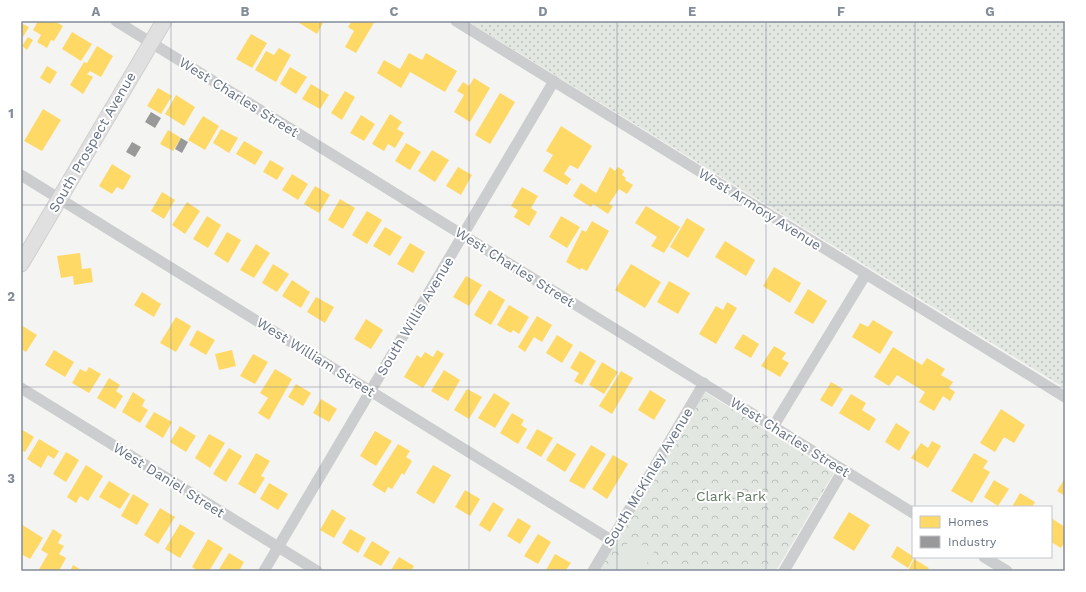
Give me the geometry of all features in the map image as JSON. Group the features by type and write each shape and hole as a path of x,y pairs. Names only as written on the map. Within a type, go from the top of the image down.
{"main road":[{"name":"South Prospect Avenue","path":"21,264 164,21"}],"street":[{"name":"West Charles Street","path":"116,21 912,512"},
{"name":"West Armory Avenue","path":"456,21 1065,397"},
{"name":"South Willis Avenue","path":"264,571 554,81"},
{"name":"West William Street","path":"21,175 611,540"},
{"path":"773,427 827,342 866,274"},
{"name":"South McKinley Avenue","path":"593,571 704,384"},
{"name":"West Daniel Street","path":"21,388 317,571"},
{"path":"784,571 843,470"},
{"path":"986,558 1007,571"}],"green space":[{"path":"467,21 1065,21 1065,388"},
{"name":"Clark Park","path":"705,392 834,473 776,571 599,571"},
{"path":"631,538 654,552 642,571 611,571"}],"building: Homes":[{"path":"38,21 54,21 63,26 54,41 51,40 47,48 37,42 41,35 33,30"},
{"path":"296,21 324,21 317,34"},
{"path":"352,21 375,21 356,53 345,47 354,31 348,27"},
{"path":"23,24 29,27 23,37 21,27"},
{"path":"72,32 92,44 81,61 62,49"},
{"path":"251,34 267,43 252,68 236,59"},
{"path":"28,37 33,40 27,50 22,46"},
{"path":"97,46 113,56 101,77 90,71 87,74 93,77 83,94 70,85 84,62 87,63"},
{"path":"279,48 291,55 276,82 255,70 266,51 274,55"},
{"path":"409,53 422,60 426,53 457,71 445,92 410,72 401,88 377,73 384,60 400,69"},
{"path":"47,66 57,72 50,84 40,78"},
{"path":"290,67 307,77 296,94 280,84"},
{"path":"474,78 490,88 470,122 454,112 464,95 457,91 463,82 469,86"},
{"path":"311,84 329,95 320,109 302,99"},
{"path":"158,88 172,96 161,114 147,106"},
{"path":"345,91 355,97 342,120 331,113"},
{"path":"500,93 515,102 490,144 475,135"},
{"path":"176,95 195,107 184,126 165,114"},
{"path":"43,109 61,120 42,151 24,141"},
{"path":"390,114 402,122 397,129 404,133 395,148 388,144 384,151 372,144"},
{"path":"361,115 375,124 364,141 350,133"},
{"path":"203,116 219,126 205,150 188,140"},
{"path":"561,126 592,146 578,169 570,165 564,174 571,179 567,185 543,171 553,155 546,151"},
{"path":"221,129 238,138 229,153 213,143"},
{"path":"168,130 181,138 173,151 160,144"},
{"path":"244,141 263,152 255,165 236,154"},
{"path":"406,143 421,152 410,170 395,161"},
{"path":"432,150 449,160 435,182 418,171"},
{"path":"270,160 284,168 277,180 263,172"},
{"path":"112,164 131,176 123,190 117,187 112,194 99,186"},
{"path":"458,167 472,175 461,195 446,186"},
{"path":"610,167 615,171 618,167 624,171 622,175 626,178 625,180 633,185 627,194 619,189 609,204 613,206 608,214 593,204 591,207 573,196 581,183 596,193"},
{"path":"292,174 308,184 298,200 282,190"},
{"path":"315,186 330,195 319,213 304,204"},
{"path":"522,187 538,196 531,208 537,212 529,226 514,217 518,210 511,206"},
{"path":"162,192 175,200 164,219 151,211"},
{"path":"340,199 355,208 343,229 328,220"},
{"path":"187,202 200,211 185,234 172,225"},
{"path":"646,206 680,227 664,253 651,246 657,237 635,223"},
{"path":"367,211 382,220 367,244 352,235"},
{"path":"207,216 221,225 208,248 193,239"},
{"path":"561,216 580,227 567,248 549,237"},
{"path":"687,218 705,229 688,258 670,247"},
{"path":"592,221 609,231 587,271 581,268 580,270 566,262 582,230 586,232"},
{"path":"385,227 402,237 390,256 373,246"},
{"path":"227,232 241,240 228,263 214,254"},
{"path":"725,241 755,260 746,276 715,257"},
{"path":"410,243 425,252 413,273 397,264"},
{"path":"256,244 270,253 254,278 240,270"},
{"path":"80,253 82,269 91,268 93,282 74,285 73,276 61,278 57,256"},
{"path":"273,264 289,274 277,292 262,283"},
{"path":"631,264 661,282 645,308 615,290"},
{"path":"774,267 801,283 790,303 763,286"},
{"path":"466,276 482,285 469,306 453,297"},
{"path":"292,280 310,292 301,308 282,296"},
{"path":"669,281 690,293 678,314 657,302"},
{"path":"808,289 827,301 813,324 794,313"},
{"path":"489,290 505,300 491,325 474,315"},
{"path":"142,292 161,304 154,317 134,305"},
{"path":"316,297 334,307 325,323 307,312"},
{"path":"727,302 737,308 716,344 699,334 716,306 723,310"},
{"path":"509,305 529,317 519,334 513,330 511,333 497,325"},
{"path":"537,316 552,325 542,342 534,337 525,352 518,347"},
{"path":"176,317 191,326 176,352 160,343"},
{"path":"366,319 383,330 371,349 354,339"},
{"path":"873,320 893,332 880,354 852,337 860,323 868,327"},
{"path":"21,325 37,335 26,352 21,349"},
{"path":"197,330 215,340 206,355 189,345"},
{"path":"743,334 759,344 751,358 734,348"},
{"path":"557,335 573,345 562,363 546,353"},
{"path":"774,346 786,353 782,359 789,363 780,377 761,366"},
{"path":"893,347 922,365 927,358 945,369 941,375 953,382 949,388 955,392 950,401 943,396 934,411 919,402 925,392 897,375 889,386 874,377"},
{"path":"54,350 74,362 65,377 45,365"},
{"path":"232,350 236,366 219,370 215,354"},
{"path":"437,350 444,354 423,388 404,377 417,355 421,358 425,352 433,357"},
{"path":"580,351 596,361 582,385 574,381 579,373 570,368"},
{"path":"253,354 268,362 255,384 240,376"},
{"path":"602,362 618,372 604,394 589,385"},
{"path":"89,367 101,374 89,393 72,383 80,369 86,372"},
{"path":"275,369 292,379 269,420 258,413 268,398 260,393"},
{"path":"444,370 460,380 448,401 431,391"},
{"path":"621,371 633,378 612,414 599,406"},
{"path":"109,378 120,385 116,391 123,396 115,409 97,398"},
{"path":"831,382 843,389 832,407 820,400"},
{"path":"296,384 311,393 303,406 288,397"},
{"path":"467,389 482,397 469,419 454,410"},
{"path":"650,390 666,400 654,420 638,410"},
{"path":"133,392 145,400 142,406 148,410 140,423 122,412"},
{"path":"494,393 510,403 495,428 478,418"},
{"path":"851,394 866,403 862,410 876,419 869,431 839,413"},
{"path":"321,399 337,409 329,422 313,413"},
{"path":"1001,409 1025,425 1014,443 1004,437 995,452 980,443"},
{"path":"154,412 172,422 163,438 145,427"},
{"path":"512,413 524,420 521,425 527,429 518,444 500,433"},
{"path":"896,423 910,432 899,451 885,442"},
{"path":"180,426 196,436 186,452 170,442"},
{"path":"21,429 34,437 25,452 21,450"},
{"path":"537,429 553,438 541,457 526,448"},
{"path":"375,431 392,441 376,466 360,456"},
{"path":"209,434 225,443 210,468 195,458"},
{"path":"39,439 59,451 54,459 48,455 41,468 27,459"},
{"path":"932,441 941,446 928,468 911,458 921,443 928,448"},
{"path":"557,443 576,454 565,472 546,460"},
{"path":"398,444 410,451 406,457 412,461 404,475 402,473 392,489 388,487 385,493 372,485"},
{"path":"591,445 606,454 584,489 569,481"},
{"path":"229,448 242,456 226,482 213,474"},
{"path":"66,452 79,460 66,482 53,474"},
{"path":"256,453 270,461 261,476 265,478 255,494 238,484"},
{"path":"974,453 988,461 983,468 990,472 972,503 951,491"},
{"path":"613,455 628,464 607,499 592,489"},
{"path":"86,465 103,476 88,501 80,496 76,503 67,497"},
{"path":"433,465 451,475 434,504 416,493"},
{"path":"1065,478 1065,496 1057,491"},
{"path":"994,480 1009,489 998,506 984,497"},
{"path":"109,481 130,494 120,509 99,497"},
{"path":"269,483 288,494 278,510 260,499"},
{"path":"465,490 480,499 470,516 455,507"},
{"path":"1020,493 1035,502 1033,506 1013,506"},
{"path":"133,494 149,504 137,525 121,516"},
{"path":"493,502 504,509 490,532 479,525"},
{"path":"160,508 175,517 158,544 144,535"},
{"path":"332,509 346,518 334,538 320,530"},
{"path":"849,512 870,525 854,551 833,538"},
{"path":"518,518 531,526 520,544 507,536"},
{"path":"1052,519 1065,527 1065,542 1061,548 1052,543"},
{"path":"21,524 43,538 30,559 21,554"},
{"path":"180,524 195,533 180,558 165,549"},
{"path":"53,529 62,535 58,543 64,546 59,554 66,558 59,571 38,571 48,554 41,550"},
{"path":"350,529 366,538 358,553 342,543"},
{"path":"538,534 551,542 538,564 524,556"},
{"path":"208,539 223,548 209,571 198,571 192,567"},
{"path":"372,541 390,552 381,566 363,556"},
{"path":"897,546 913,558 908,568 891,557"},
{"path":"229,553 244,562 239,571 218,571"},
{"path":"555,554 571,563 565,571 546,570"},
{"path":"399,557 414,566 411,571 391,570"},
{"path":"914,559 929,568 927,571 908,571"},
{"path":"73,565 83,571 70,571"}],"building: Industry":[{"path":"151,112 161,118 155,128 145,122"},
{"path":"181,138 188,142 182,153 175,149"},
{"path":"132,142 141,147 135,157 126,152"}]}
